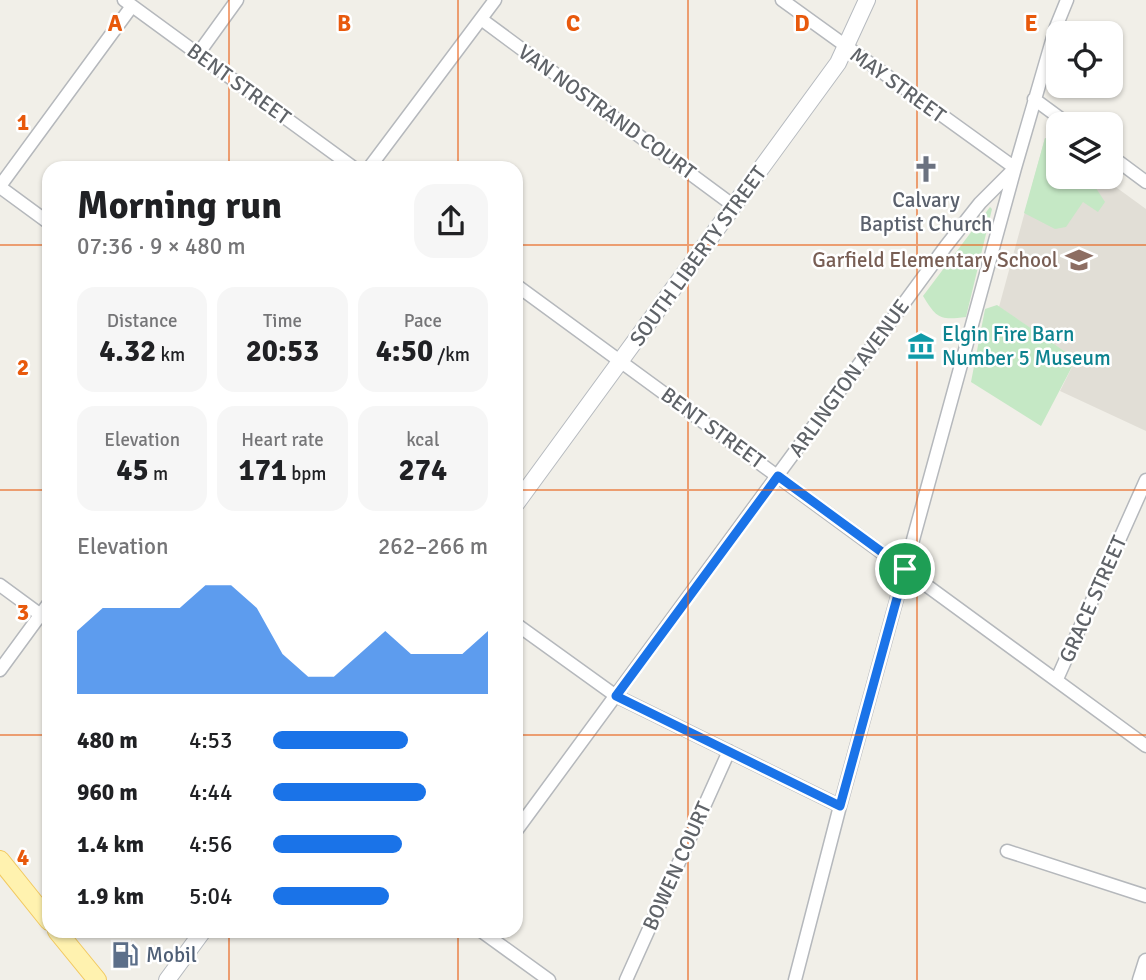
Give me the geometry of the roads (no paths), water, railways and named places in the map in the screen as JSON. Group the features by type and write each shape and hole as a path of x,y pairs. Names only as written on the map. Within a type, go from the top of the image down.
{"main road":[{"name":"SOUTH LIBERTY STREET","path":"523,495 838,63 867,0"},
{"path":"3,872 42,914"},
{"path":"63,938 97,980"},
{"path":"167,980 199,938"}],"street":[{"path":"198,54 237,0"},
{"path":"374,161 495,0"},
{"name":"MAY STREET","path":"782,0 1015,168"},
{"path":"795,980 840,806 1034,99 1056,27 1068,0"},
{"path":"42,218 0,187 128,3"},
{"name":"BENT STREET","path":"128,3 344,161"},
{"name":"VAN NOSTRAND COURT","path":"481,19 734,205"},
{"path":"1034,99 1052,112"},
{"path":"1123,165 1146,182"},
{"name":"ARLINGTON AVENUE","path":"523,822 946,246 988,194 1015,168"},
{"name":"BENT STREET","path":"523,290 1146,746"},
{"name":"GRACE STREET","path":"1057,679 1146,480"},
{"path":"0,585 42,616"},
{"path":"0,670 42,621"},
{"path":"523,629 616,696 840,806"},
{"name":"BOWEN COURT","path":"626,980 729,751"},
{"path":"1007,851 1146,895"},
{"path":"491,938 549,980"},
{"path":"1140,980 1146,961"}],"place":[{"name":"Calvary Baptist Church","path":"926,169"},
{"name":"Garfield Elementary School","path":"1079,260"},
{"name":"Elgin Fire Barn Number 5 Museum","path":"921,346"},
{"name":"Mobil","path":"125,955"}]}
